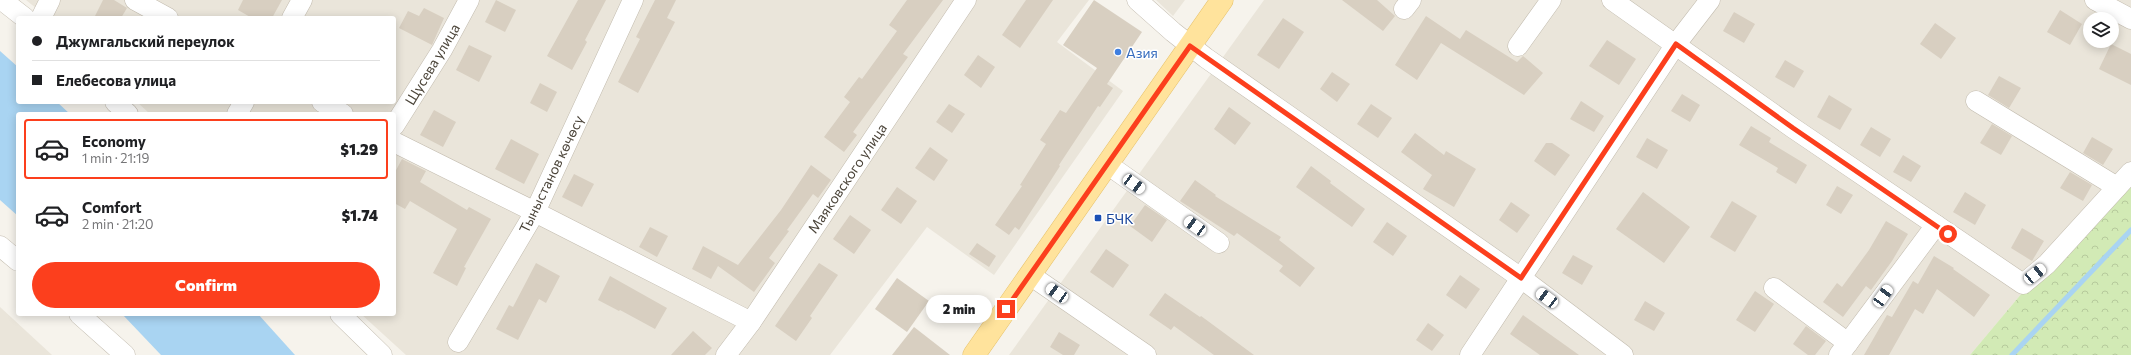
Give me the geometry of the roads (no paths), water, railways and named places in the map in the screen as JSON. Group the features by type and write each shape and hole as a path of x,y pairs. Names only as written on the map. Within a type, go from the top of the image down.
{"main road":[{"path":"974,355 1222,0"}],"street":[{"path":"2,0 22,16"},
{"path":"42,16 50,0"},
{"path":"135,0 164,16"},
{"path":"293,16 302,0"},
{"name":"Щусева улица","path":"396,123 442,50 469,0"},
{"name":"Тыныстанов көчөсү","path":"458,342 535,212 633,0"},
{"name":"Маяковского улица","path":"726,355 751,322 966,0"},
{"path":"1137,0 1190,46 1521,278 1622,355"},
{"path":"1518,46 1551,0"},
{"path":"1612,0 1793,128 2023,284 2047,264 2131,172"},
{"path":"1470,355 1676,44 1710,0"},
{"path":"2095,0 2131,19"},
{"path":"1976,101 2116,187"},
{"path":"118,104 126,112"},
{"path":"326,104 340,112"},
{"path":"396,143 751,322"},
{"path":"1107,164 1219,244"},
{"path":"1774,288 1844,349 1936,225"},
{"path":"0,246 16,259"},
{"path":"1030,275 1146,355"},
{"path":"80,316 125,355"},
{"path":"342,316 382,355"}],"water":[{"path":"0,51 16,65 16,104 59,104 68,112 16,112 16,214 0,200"},
{"path":"124,316 260,316 295,355 161,355"}],"waterway":[{"path":"2012,355 2131,230"}],"place":[{"name":"Азия","path":"1118,52"},
{"name":"БЧК","path":"1098,218"}]}
